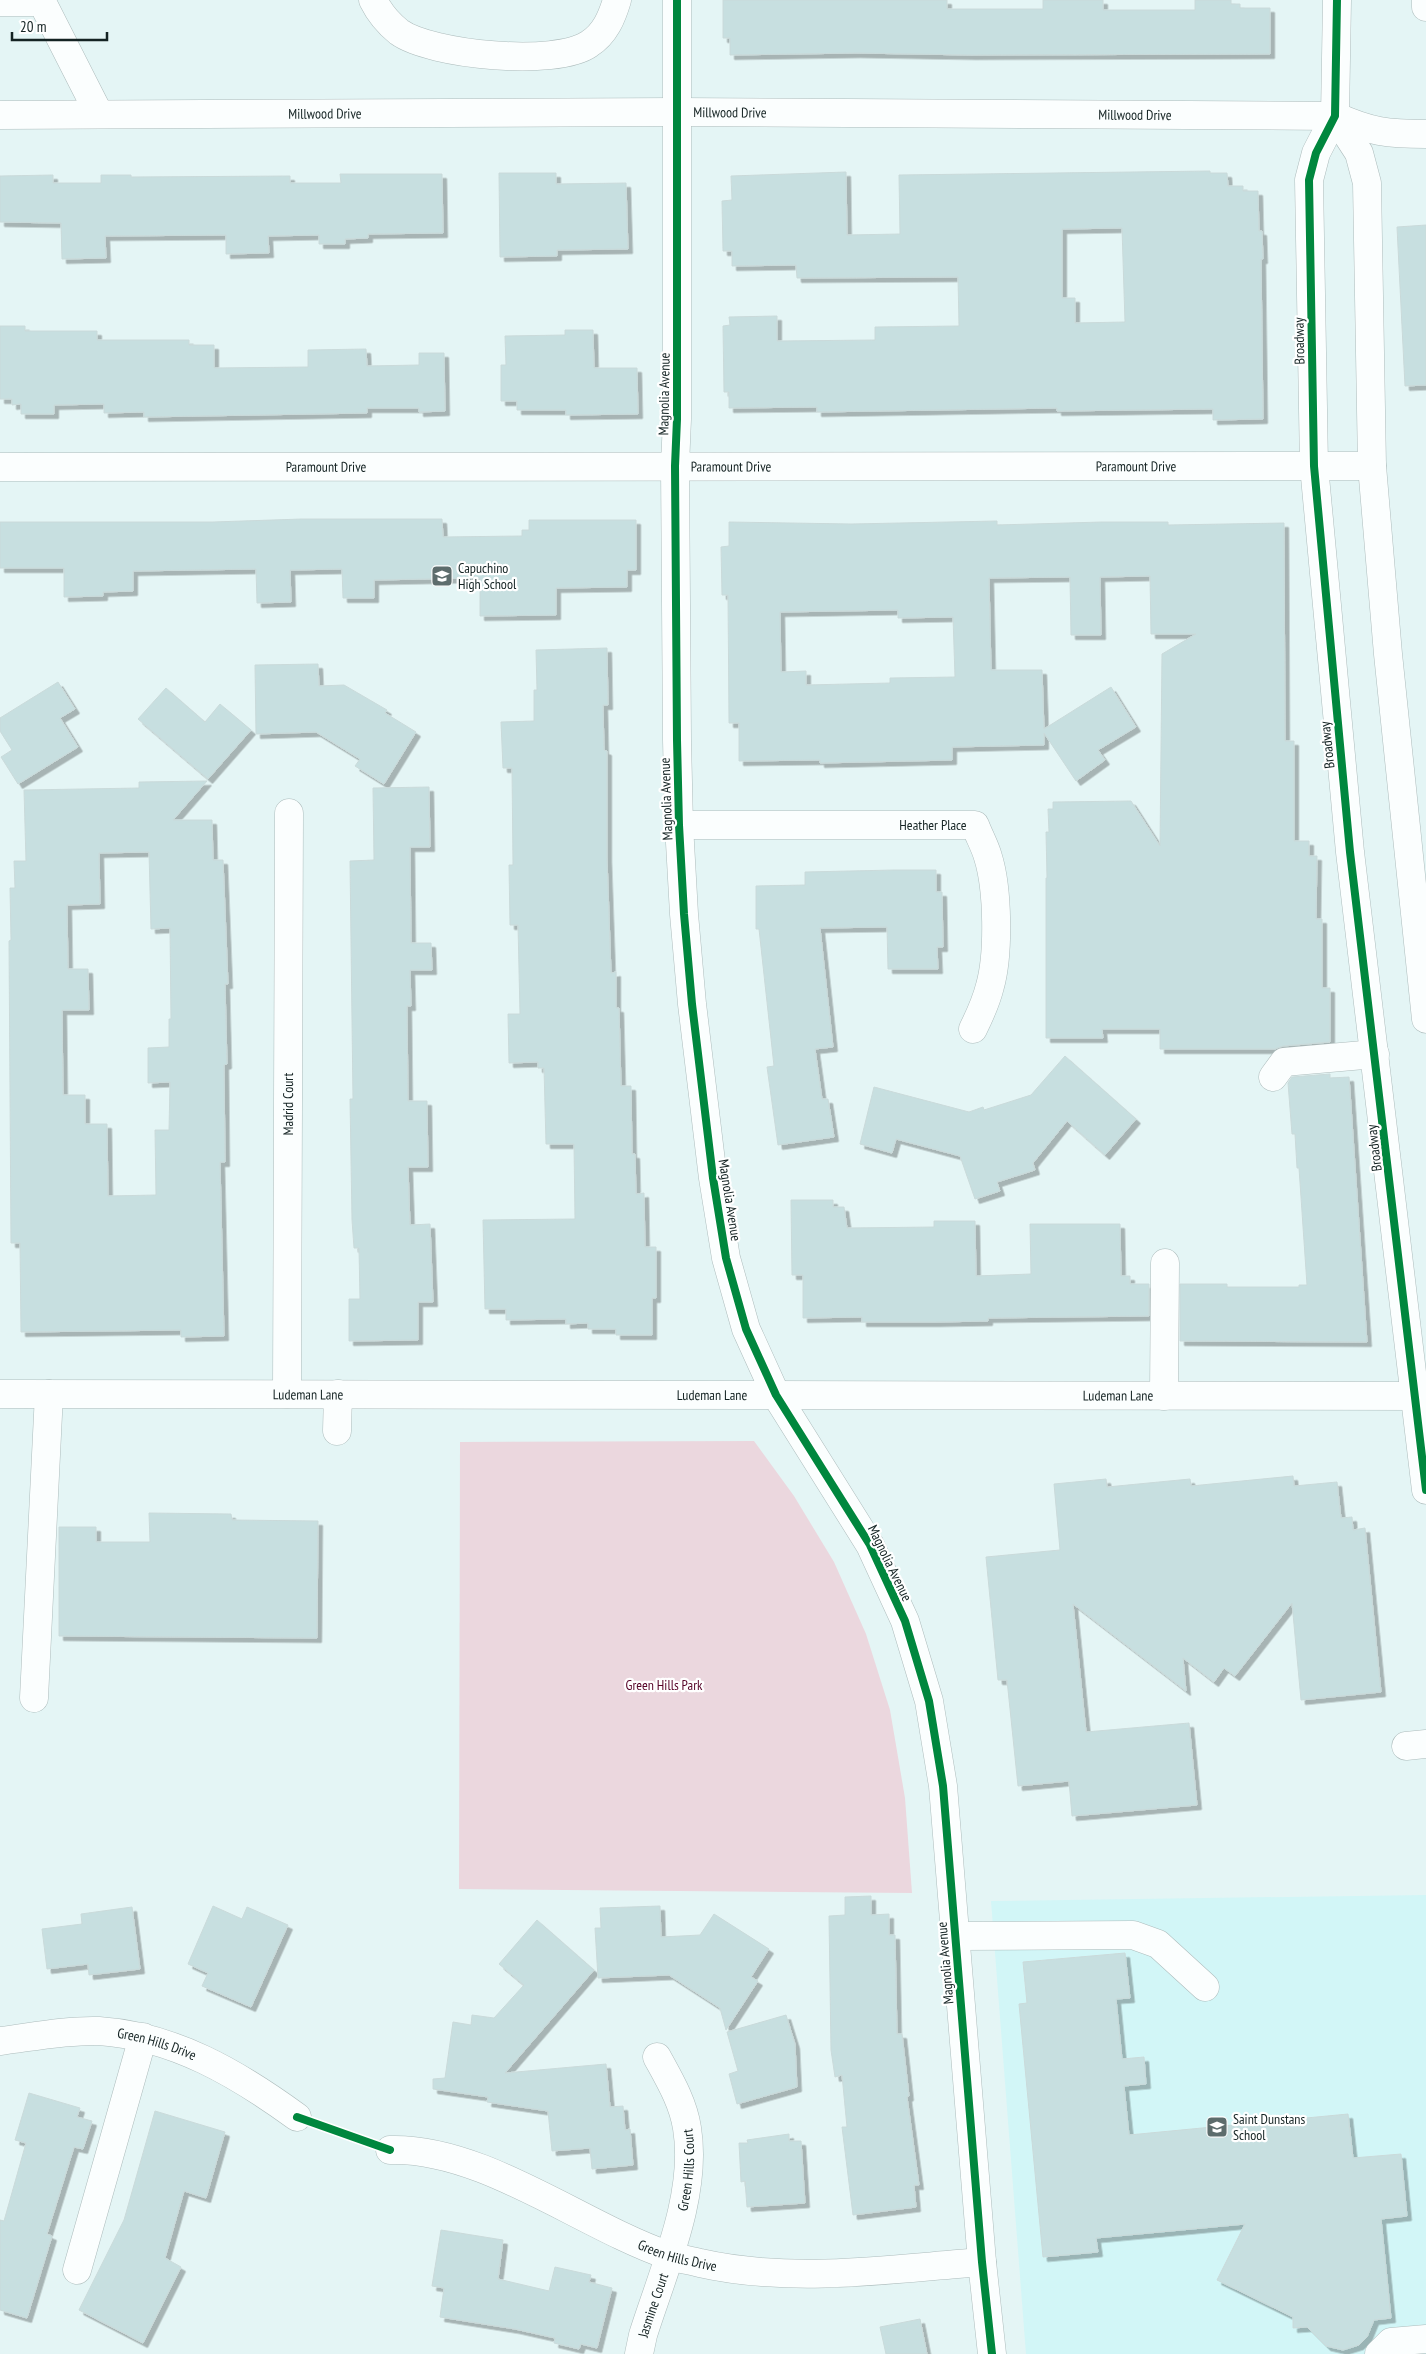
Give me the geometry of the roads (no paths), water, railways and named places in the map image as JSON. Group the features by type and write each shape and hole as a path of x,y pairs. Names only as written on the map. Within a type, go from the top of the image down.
{"street":[{"path":"373,0 379,11 400,32 428,46 496,57 555,55 589,45 611,22 617,0"},
{"name":"Magnolia Avenue","path":"677,0 676,740 684,914 700,1080 726,1258 746,1329 776,1395 870,1545 905,1621 929,1701 942,1776 982,2262 992,2354"},
{"name":"Broadway","path":"1337,0 1335,116 1316,153 1309,180 1314,466 1350,852 1421,1396 1426,1490"},
{"path":"1426,0 1426,6"},
{"path":"0,2 42,1 99,114"},
{"name":"Millwood Drive","path":"0,115 677,112 1335,116 1360,127 1385,134 1426,134"},
{"path":"1335,116 1360,153 1367,183 1372,466 1388,654 1426,1019"},
{"name":"Paramount Drive","path":"0,466 1372,466"},
{"name":"Madrid Court","path":"287,1394 289,813"},
{"name":"Heather Place","path":"680,825 975,825 988,857 994,886 994,957 991,984 984,1006 973,1029"},
{"path":"1272,1077 1284,1062 1375,1054"},
{"path":"1164,1396 1165,1264"},
{"name":"Ludeman Lane","path":"0,1394 1421,1396"},
{"path":"34,1698 49,1394"},
{"path":"337,1431 338,1394"},
{"path":"956,1936 1133,1935 1158,1944 1205,1987"},
{"name":"Green Hills Drive","path":"0,2041 57,2033 98,2031 143,2037 187,2051 255,2087 297,2117"},
{"path":"77,2270 143,2037"},
{"name":"Green Hills Court","path":"657,2057 675,2090 687,2127 689,2170 682,2212 668,2256"},
{"name":"Green Hills Drive","path":"390,2150 412,2149 436,2154 485,2170 617,2234 668,2256 721,2268 769,2274 819,2275 982,2262"},
{"name":"Jasmine Court","path":"639,2354 643,2335 668,2256"},
{"path":"1379,2354 1391,2342 1426,2339"}],"place":[{"name":"Capuchino High School","path":"442,576"},
{"name":"Saint Dunstans School","path":"1217,2127"}],"park label":[{"name":"Green Hills Park","path":"664,1685"}]}
